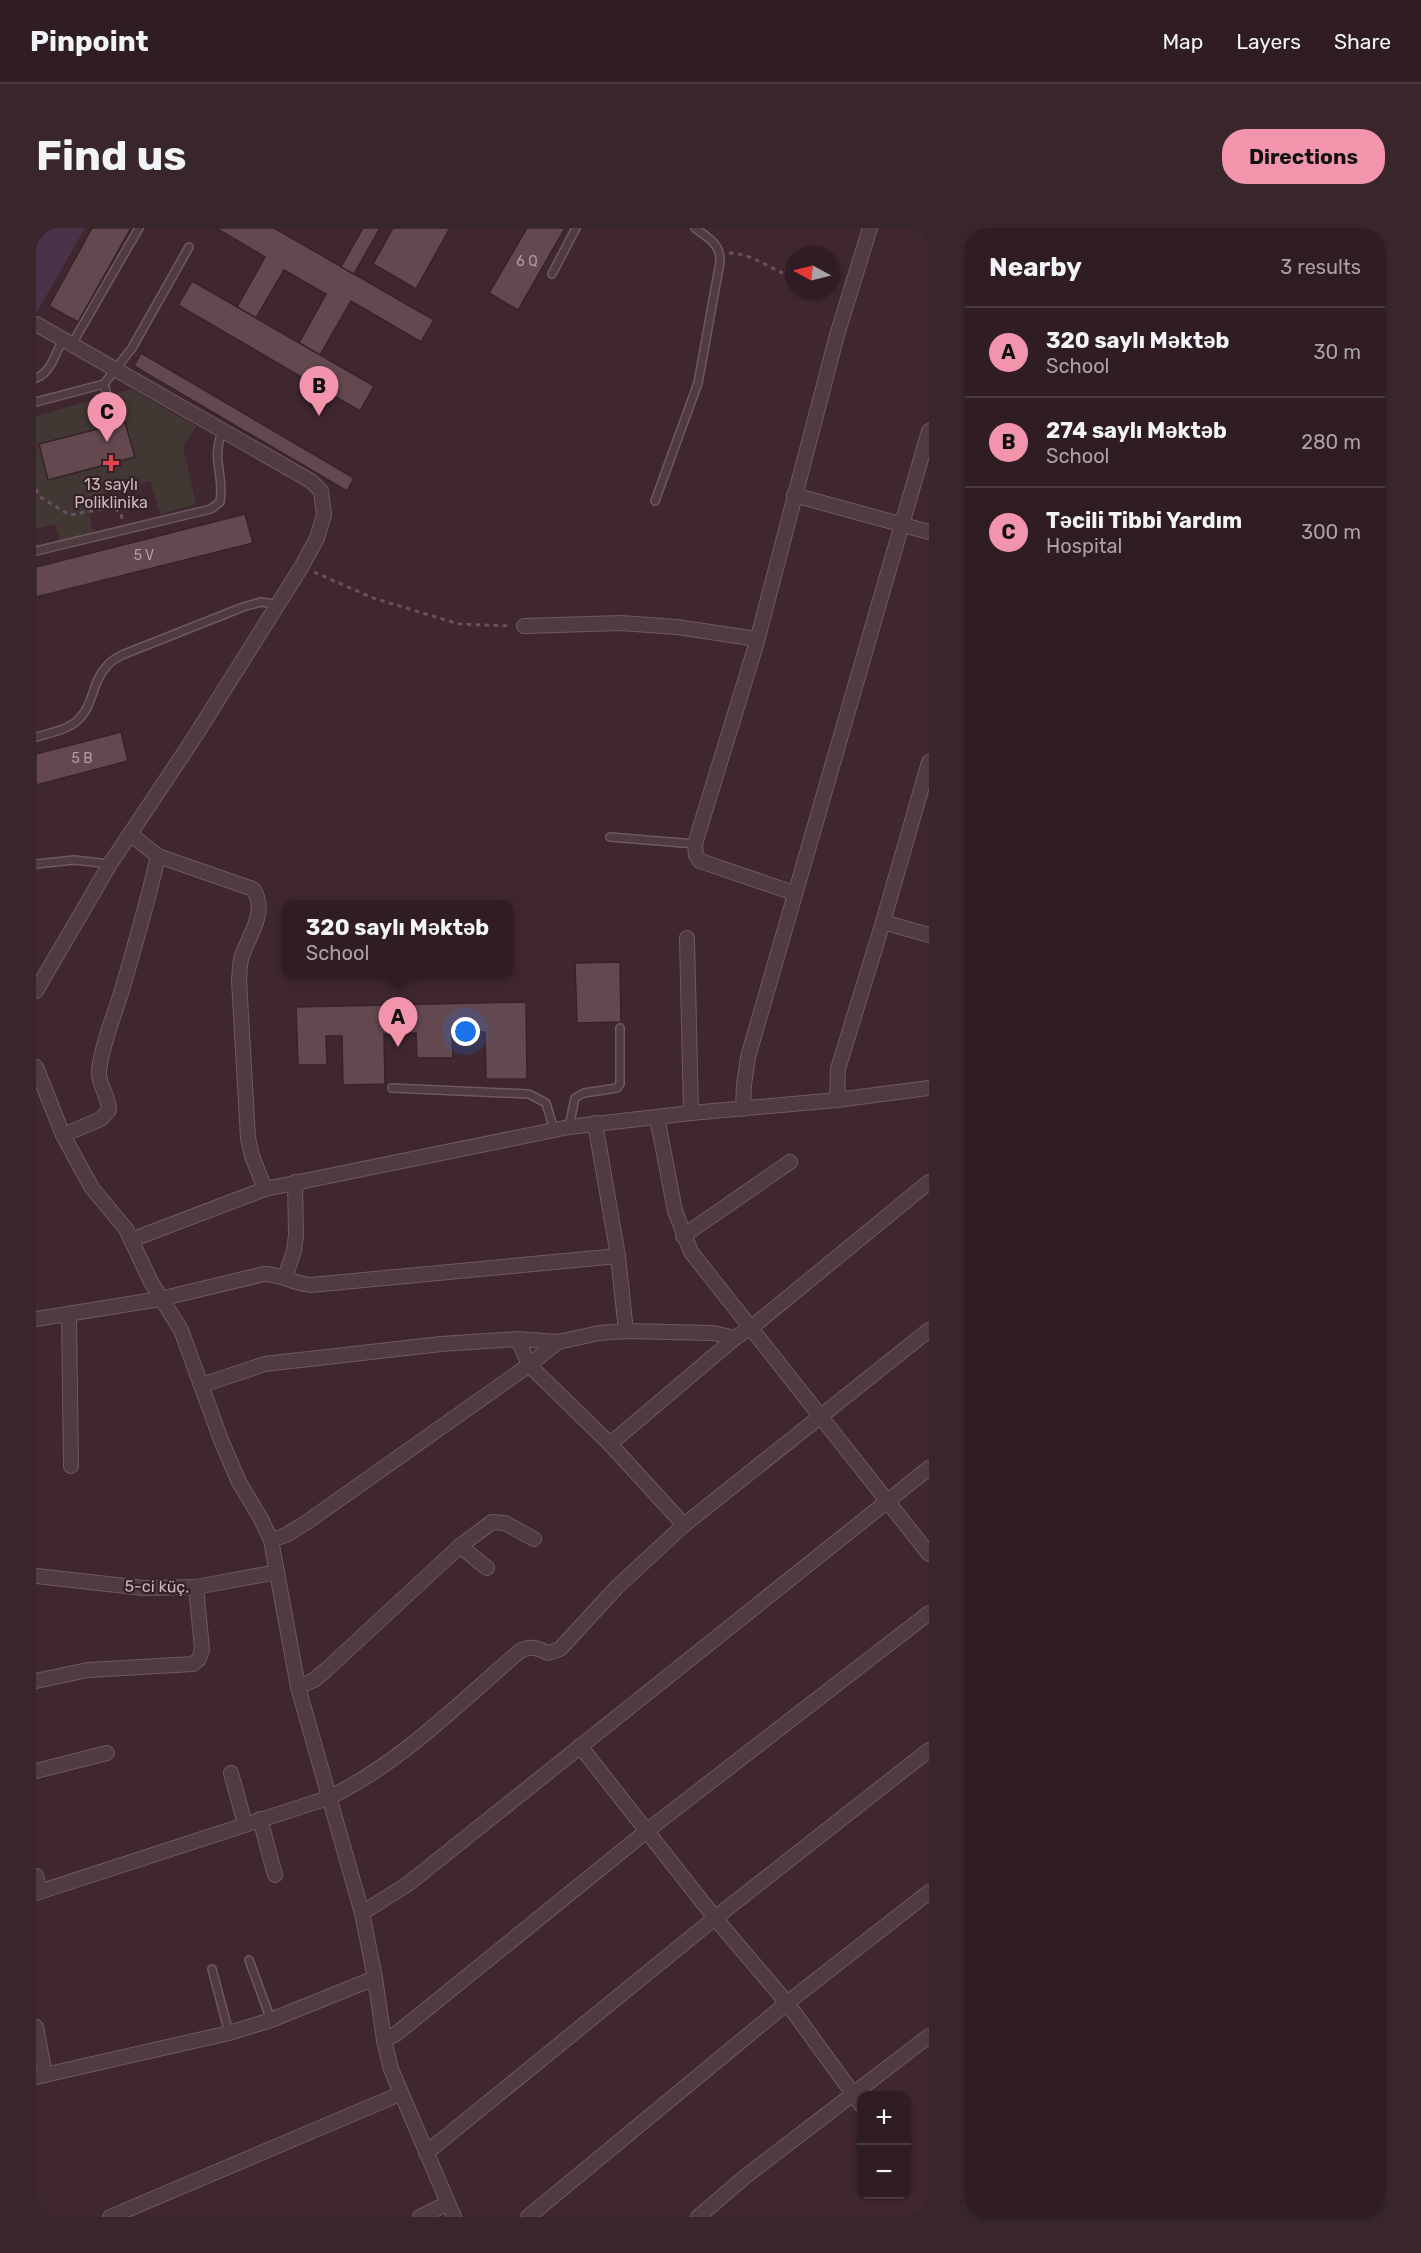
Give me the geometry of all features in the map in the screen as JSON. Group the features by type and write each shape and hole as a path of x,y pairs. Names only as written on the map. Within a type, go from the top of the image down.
{"street":[{"path":"794,893 700,861 696,855 695,844 758,639 837,335 870,228"},
{"path":"36,324 311,481 321,491 324,515 317,538 302,566 192,741 110,864 36,992"},
{"path":"743,1109 748,1057 929,431"},
{"path":"794,495 929,532"},
{"path":"525,626 621,623 677,627 758,639"},
{"path":"837,1100 838,1069 884,922 929,762"},
{"path":"130,834 158,856 253,889 260,899 259,913 240,959 239,980 248,1138 252,1156 265,1189"},
{"path":"63,1135 101,1119 109,1110 109,1101 99,1072 108,1034 145,913 158,856"},
{"path":"884,922 929,935"},
{"path":"687,938 691,1113"},
{"path":"36,1067 63,1135 93,1188 126,1230 160,1299 181,1330 221,1440 239,1482 271,1540 298,1687 362,1913 391,2069 454,2217"},
{"path":"131,1240 265,1189 569,1127 837,1100 929,1088"},
{"path":"657,1117 675,1211 691,1252 929,1554"},
{"path":"595,1123 618,1256 626,1331"},
{"path":"683,1236 790,1162"},
{"path":"285,1277 294,1251 296,1235 295,1182"},
{"path":"610,1444 735,1338 752,1327 929,1182"},
{"path":"36,1319 160,1299 264,1274 275,1274 297,1284 311,1286 618,1256"},
{"path":"69,1314 71,1466"},
{"path":"36,1876 38,1892 328,1798 347,1789 398,1756 520,1651 528,1647 536,1647 548,1653 560,1649 625,1579 684,1525 929,1330"},
{"path":"202,1385 265,1364 441,1344 518,1339 558,1342 599,1333 626,1331 713,1333 735,1338"},
{"path":"518,1339 529,1365 610,1444 684,1525"},
{"path":"271,1540 286,1535 307,1522 558,1342"},
{"path":"362,1913 408,1884 929,1468"},
{"path":"298,1687 314,1680 326,1670 460,1546 492,1522 505,1523 534,1539"},
{"path":"460,1546 487,1568"},
{"name":"5-ci küç.","path":"36,1576 143,1588 196,1587 277,1572"},
{"path":"36,1680 88,1670 193,1664 199,1659 202,1649 196,1587"},
{"path":"384,2040 396,2034 648,1830 929,1613"},
{"path":"580,1746 715,1918 787,2003 857,2099"},
{"path":"426,2153 715,1918 929,1750"},
{"path":"36,1771 106,1753"},
{"path":"231,1773 245,1824"},
{"path":"260,1819 275,1875"},
{"path":"528,2217 787,2003 929,1892"},
{"path":"36,2027 41,2076 229,2033 270,2020 375,1978"},
{"path":"868,2091 929,2036"},
{"path":"110,2217 400,2094"},
{"path":"698,2217 746,2176 857,2101"},
{"path":"420,2217 448,2203"}],"lane":[{"path":"36,378 43,376 48,370 139,228"},
{"path":"552,274 576,228"},
{"path":"655,501 698,383 721,252 716,244 695,228"},
{"path":"36,402 104,384 132,348 189,247"},
{"path":"104,384 115,423"},
{"path":"36,551 211,509 220,502 222,493 217,444 223,430"},
{"path":"36,737 67,728 78,720 89,706 98,677 107,664 122,655 243,607 261,602 279,604"},
{"path":"610,837 695,844"},
{"path":"36,864 74,860 110,864"},
{"path":"569,1127 575,1098 584,1093 617,1088 620,1084 620,1028"},
{"path":"392,1088 529,1095 546,1103 554,1130"},
{"path":"249,1960 270,2020"},
{"path":"212,1969 229,2033"}],"path":[{"path":"36,235 40,228"},
{"path":"721,252 738,253 783,273"},
{"path":"36,489 40,497 70,515 112,507 121,513 124,530"},
{"path":"302,566 373,598 459,624 525,626"}],"shaded area":[{"path":"36,228 85,228 37,312 36,312"},
{"name":"13 saylı Poliklinika","path":"131,389 196,426 183,446 196,504 160,514 150,481 86,498 93,532 60,541 55,524 36,529 36,416"}],"building":[{"path":"92,228 131,228 78,322 49,306"},
{"path":"216,228 274,228 434,320 421,342 351,301 320,355 299,343 326,294 284,270 256,318 237,307 265,257"},
{"path":"363,228 380,228 354,274 341,267"},
{"path":"393,228 450,228 416,289 373,264"},
{"path":"527,228 565,228 518,310 489,293"},
{"path":"192,281 374,386 360,411 178,305"},
{"path":"141,353 354,478 347,491 134,366"},
{"path":"125,422 135,457 48,480 39,444"},
{"path":"245,514 253,543 36,597 36,567"},
{"path":"121,732 128,761 36,785 36,754"},
{"path":"620,962 621,1022 577,1023 575,963"},
{"path":"526,1002 527,1079 486,1079 485,1032 452,1032 453,1058 417,1058 416,1033 384,1034 385,1084 343,1085 342,1036 326,1036 327,1065 298,1065 296,1007"}],"place":[{"name":"274 saylı Məktəb","path":"319,416"},
{"name":"Təcili Tibbi Yardım","path":"107,442"},
{"name":"13 saylı Poliklinika","path":"111,463"},
{"name":"320 saylı Məktəb","path":"398,1047"}]}
